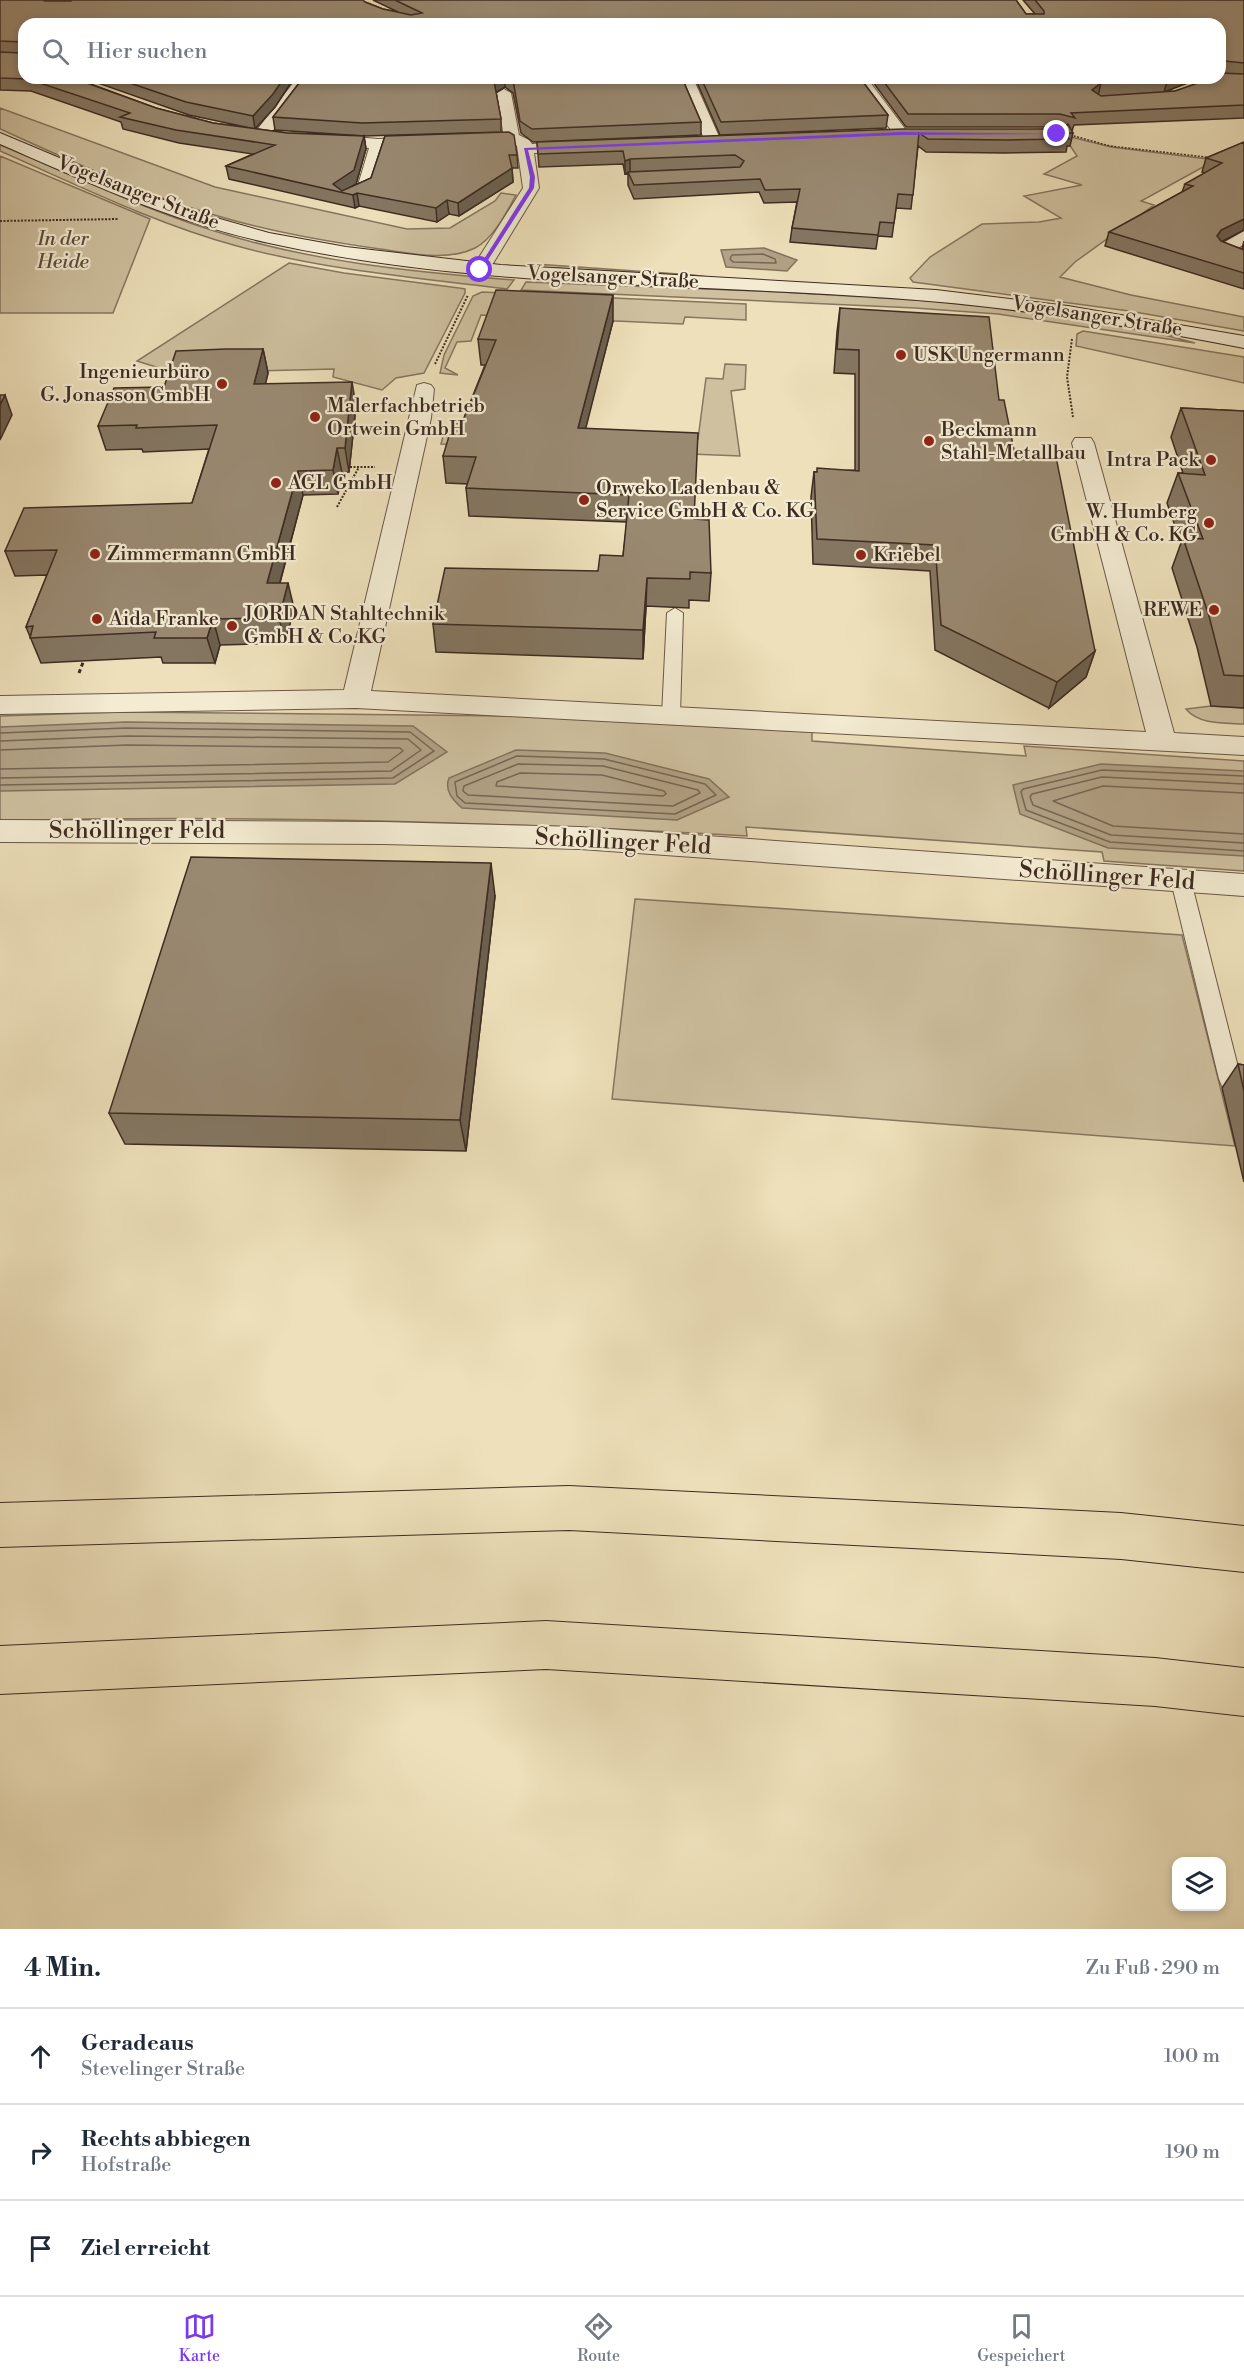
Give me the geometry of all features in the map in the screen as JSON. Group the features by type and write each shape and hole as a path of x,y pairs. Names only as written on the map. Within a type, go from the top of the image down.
{"highway":[{"path":"0,1525 569,1508 1121,1536 1244,1549"},
{"path":"0,1670 546,1645 1155,1682 1244,1692"}],"street":[{"path":"280,136 256,134 282,111 300,84"},
{"path":"689,84 719,140 691,142"},
{"path":"865,84 906,134 877,134"},
{"path":"480,270 531,188 532,177 513,142 504,93"},
{"name":"Vogelsanger Straße","path":"0,138 158,204 240,230 341,252 480,270 963,298 1084,313 1244,342"},
{"path":"300,138 378,144 445,141"},
{"path":"513,142 595,146"},
{"path":"345,198 365,188 378,144"},
{"path":"1242,238 1224,250 1244,259"},
{"path":"356,699 420,418 423,389"},
{"path":"1083,443 1162,741"},
{"path":"0,705 68,702 356,699 1244,746"},
{"name":"Schöllinger Feld","path":"0,831 373,832 580,838 1244,885"}],"lane":[{"path":"671,715 675,613"},
{"path":"1181,881 1230,1079"}],"path":[{"path":"1063,134 1110,146 1223,159"},
{"path":"0,221 130,219"},
{"path":"423,389 451,328 474,288"},
{"path":"1073,338 1067,378 1070,409 1083,443"},
{"path":"350,467 375,467"},
{"path":"336,507 358,467"}],"green space":[{"path":"0,108 215,187 407,229 450,228 495,201 501,193 516,195 488,238 482,244 464,252 440,256 337,243 232,220 184,206 131,186 0,129"},
{"path":"1063,135 1111,147 1216,160 1141,201 1154,205 1075,262 1060,277 1131,295 1244,317 1244,331 1129,311 913,282 910,278 930,257 982,224 1039,222 1061,218 1024,196 1082,185 1044,174 1077,156"},
{"path":"0,145 155,210 245,240 359,264 514,280 507,289 405,277 304,261 237,246 177,227 117,203 0,151"},
{"name":"In der Heide","path":"0,156 150,219 113,313 0,313"},
{"path":"289,263 344,273 465,289 465,293 424,373 396,378 382,390 333,377 334,369 175,373 137,361"},
{"path":"535,264 693,275 708,277 537,267"},
{"path":"526,282 782,292 947,302 1059,315 1161,334 1195,343 998,314 915,308 521,290"},
{"path":"482,292 746,304 746,320 685,317 683,324 481,315 471,341 457,342 445,368 458,375 440,373 444,355 473,296"},
{"path":"1083,331 1244,357 1244,383 1076,346 1077,334"},
{"path":"725,364 746,365 745,389 731,391 740,456 441,444 443,436 455,430 698,439 706,378 723,379"},
{"path":"1211,706 1244,708 1244,724 1205,721 1186,709"},
{"path":"119,712 518,716 812,732 812,741 1026,756 1024,746 1244,761 1244,871 1104,861 1102,852 746,827 747,836 560,827 280,819 0,821 0,716"},
{"path":"635,899 1182,935 1235,1146 612,1099"}],"water":[{"path":"764,248 797,260 787,271 726,267 721,250"},
{"path":"126,722 413,726 447,752 395,784 0,791 0,727"},
{"path":"516,750 605,753 709,779 729,797 677,820 462,808 449,791 449,778"},
{"path":"1101,764 1244,771 1244,856 1108,848 1020,814 1013,785"}],"building":[{"path":"0,0 363,0 383,9 411,15 422,13 395,0 1016,0 1026,14 1044,14 1035,0 1244,0 1244,63 1226,61 1226,18 18,18 18,42 0,41"},
{"path":"0,52 18,53 18,79 0,78"},
{"path":"1226,73 1244,74 1244,105 1071,113 1075,118 1060,114 908,114 886,84 1100,84 1092,90 1101,96 1175,91 1195,84 1226,84"},
{"path":"43,84 90,84 156,108 213,123 287,133 364,136 354,170 333,184 342,191 371,178 385,136 509,132 514,135 517,155 509,155 512,168 458,203 447,200 436,208 357,193 353,195 226,166 275,145 176,130 120,117 130,113"},
{"path":"133,84 280,84 253,116 186,102"},
{"path":"298,84 495,84 501,119 362,123 273,117"},
{"path":"514,84 685,84 701,122 532,129 520,121"},
{"path":"704,84 865,84 888,115 721,122"},
{"path":"1068,124 1073,133 1065,133 1069,139 928,139 919,133 913,195 898,194 894,223 880,222 878,235 792,228 800,189 765,190 760,179 634,185 628,172 740,167 744,161 735,155 625,161 623,151 538,154 537,142 903,129 1060,129"},
{"path":"1244,142 1244,219 1221,230 1217,236 1221,241 1244,250 1244,273 1109,232 1193,186 1185,184 1222,163 1206,158"},
{"path":"496,290 613,295 578,428 698,433 694,519 709,520 711,573 690,572 690,579 647,578 643,630 433,624 445,568 598,571 600,555 623,556 629,495 466,488 476,457 443,456 453,423 462,423 496,340 478,339"},
{"path":"840,308 989,317 999,400 1004,400 1015,455 1056,457 1095,651 1057,682 941,625 935,545 817,539 814,472 817,472 817,468 859,471 859,350 837,349"},
{"path":"263,349 254,384 352,382 345,448 337,448 333,470 298,471 267,583 288,583 279,618 213,619 207,638 154,638 156,632 30,638 33,626 26,627 57,550 5,551 24,508 192,503 217,425 136,428 137,425 98,426 114,388 164,387 176,351"},
{"path":"0,395 5,395 0,405"},
{"path":"1181,408 1244,411 1244,676 1224,675 1209,616 1183,538 1203,539 1178,473 1205,475"},
{"path":"191,857 491,863 460,1120 109,1113"},
{"path":"1238,1064 1244,1065 1244,1091"}],"place":[{"name":"USK Ungermann","path":"901,355"},
{"name":"Ingenieurbüro G. Jonasson GmbH","path":"222,384"},
{"name":"Malerfachbetrieb Ortwein GmbH","path":"315,417"},
{"name":"Beckmann Stahl-Metallbau","path":"929,441"},
{"name":"Intra Pack","path":"1211,460"},
{"name":"AGL GmbH","path":"276,483"},
{"name":"Orweko Ladenbau & Service GmbH & Co. KG","path":"584,500"},
{"name":"W. Humberg GmbH & Co. KG","path":"1209,523"},
{"name":"Zimmermann GmbH","path":"95,554"},
{"name":"Kriebel","path":"861,555"},
{"name":"REWE","path":"1214,610"},
{"name":"Aida Franke","path":"97,619"},
{"name":"JORDAN Stahltechnik GmbH & Co.KG","path":"232,626"}],"route":[{"path":"480,270 531,188 532,177 525,149 808,136 1057,134"}]}
